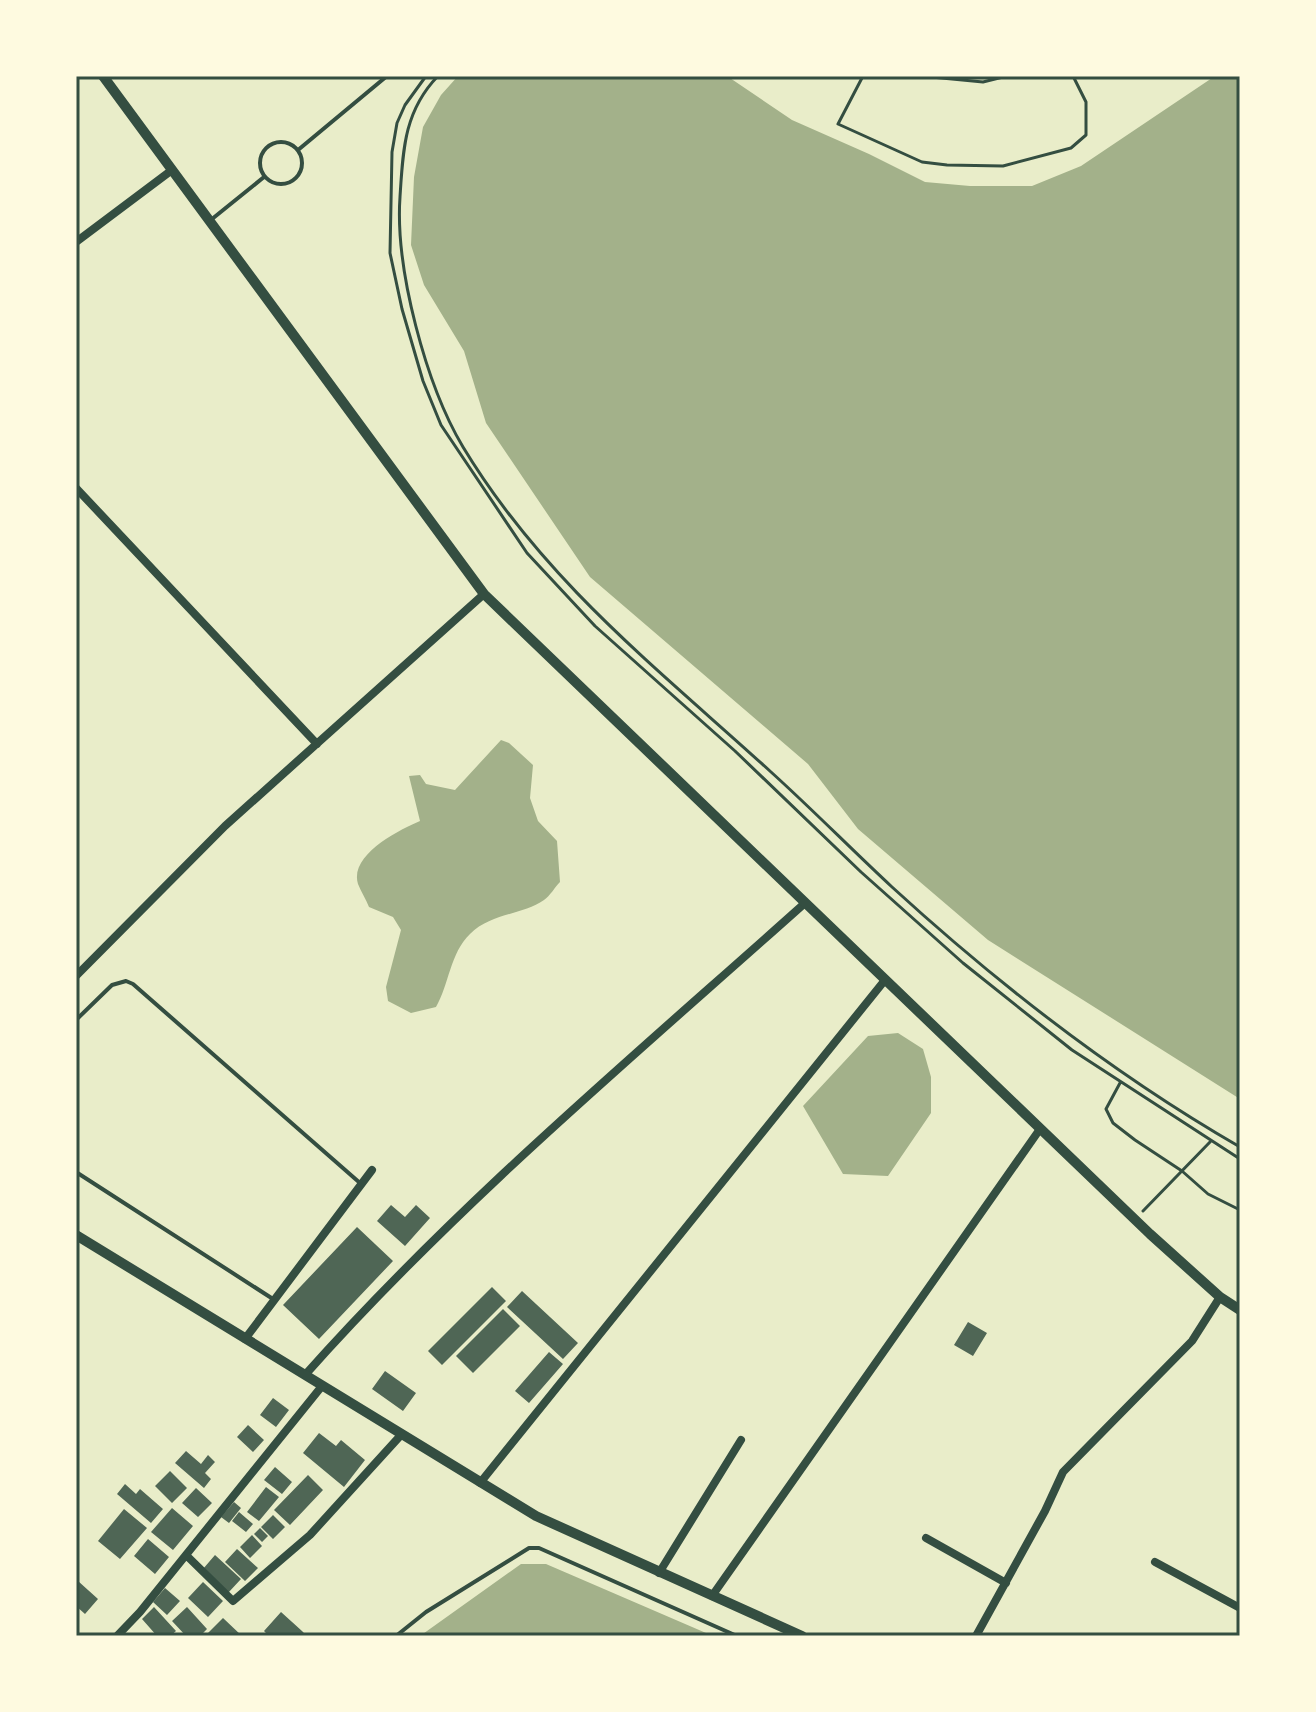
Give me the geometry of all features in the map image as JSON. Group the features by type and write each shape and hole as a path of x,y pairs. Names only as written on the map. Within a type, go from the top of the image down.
{"street":[{"path":"103,76 484,594 1135,1220 1220,1297 1240,1310"},
{"path":"76,242 172,170"},
{"path":"76,488 317,744"},
{"path":"76,976 225,826 484,594"},
{"path":"305,1375 460,1212 805,903"},
{"path":"480,1483 885,980"},
{"path":"712,1596 1040,1129"},
{"path":"245,1339 372,1170"},
{"path":"76,1235 536,1516 802,1636"},
{"path":"976,1636 1063,1472 1192,1341 1220,1297"},
{"path":"117,1636 140,1612 322,1386"},
{"path":"186,1555 233,1601 310,1535 401,1435"},
{"path":"659,1573 741,1440"},
{"path":"926,1538 1006,1583"},
{"path":"1155,1562 1240,1608"}],"lane":[{"path":"298,150 387,76"},
{"path":"278,142 292,145 298,150 302,162 299,175 294,180 282,184 265,176 260,162 265,149 278,142"},
{"path":"210,221 265,176"},
{"path":"76,1020 112,985 126,981 133,984 362,1185"},
{"path":"76,1172 275,1300"},
{"path":"396,1636 426,1612 529,1548 539,1548 737,1636"}],"path":[{"path":"426,76 405,105 397,123 392,152 390,253 418,366 441,425 527,553 595,626 963,963 1072,1050 1240,1159"},
{"path":"438,76 416,102 406,135 398,221 404,262 419,334 447,418 463,447 528,541 593,611 980,964 1068,1033 1240,1147"},
{"path":"863,76 838,124 922,162 1003,166 1071,148 1086,135 1086,102 1073,76"},
{"path":"921,76 983,82 1007,76"},
{"path":"1121,1082 1107,1103 1108,1116 1208,1194 1240,1210"},
{"path":"1135,1220 1211,1141"}],"shaded area":[{"path":"458,76 727,76 792,120 925,182 1032,186 1081,166 1215,76 1240,76 1240,1099 988,940 858,829 808,764 590,577 486,423 464,351 424,285 411,245 414,177 423,127 441,95"},
{"path":"501,740 509,743 533,765 530,798 538,821 557,841 560,882 536,905 487,922 470,934 458,950 436,1007 411,1013 388,1001 386,987 401,930 393,917 369,907 358,884 357,873 361,863 378,845 420,821 409,776 420,775 426,784 455,790"},
{"path":"898,1033 923,1049 931,1077 931,1113 888,1176 843,1174 803,1106 868,1036"},
{"path":"521,1564 546,1564 713,1636 420,1636"}],"building":[{"path":"391,1205 405,1217 416,1205 430,1218 405,1246 377,1221"},
{"path":"357,1227 393,1261 319,1339 283,1305"},
{"path":"492,1287 506,1301 442,1365 428,1351"},
{"path":"522,1291 578,1343 563,1359 507,1307"},
{"path":"503,1309 520,1326 473,1373 456,1356"},
{"path":"968,1322 987,1333 973,1356 954,1345"},
{"path":"549,1352 563,1364 529,1403 515,1391"},
{"path":"385,1371 416,1393 403,1411 372,1389"},
{"path":"273,1398 289,1410 276,1427 260,1415"},
{"path":"248,1425 264,1440 253,1452 237,1437"},
{"path":"319,1433 336,1446 341,1440 365,1460 344,1487 303,1453"},
{"path":"186,1451 201,1464 208,1455 215,1462 205,1473 211,1479 204,1488 175,1463"},
{"path":"275,1467 292,1482 282,1494 264,1480"},
{"path":"170,1471 187,1488 172,1503 155,1486"},
{"path":"308,1475 323,1490 290,1525 274,1510"},
{"path":"125,1484 136,1494 140,1489 163,1509 151,1523 117,1494"},
{"path":"266,1487 279,1497 259,1521 247,1512"},
{"path":"196,1488 212,1503 198,1517 182,1503"},
{"path":"234,1502 241,1508 229,1523 221,1517"},
{"path":"172,1508 193,1526 173,1550 151,1532"},
{"path":"124,1509 147,1528 120,1559 98,1541"},
{"path":"239,1512 253,1524 246,1532 232,1521"},
{"path":"273,1515 285,1527 273,1539 261,1527"},
{"path":"260,1528 268,1536 262,1542 254,1534"},
{"path":"252,1535 262,1546 250,1558 240,1547"},
{"path":"148,1539 169,1557 155,1574 134,1556"},
{"path":"237,1549 258,1568 245,1581 225,1562"},
{"path":"215,1555 241,1579 228,1593 203,1569"},
{"path":"78,1581 98,1599 85,1614 76,1606"},
{"path":"203,1582 223,1601 208,1617 188,1598"},
{"path":"165,1588 180,1601 167,1615 153,1602"},
{"path":"154,1607 176,1631 170,1636 157,1636 142,1619"},
{"path":"187,1607 207,1629 200,1636 186,1636 172,1621"},
{"path":"281,1612 307,1636 269,1636 264,1631"},
{"path":"223,1618 242,1636 205,1636"}]}
